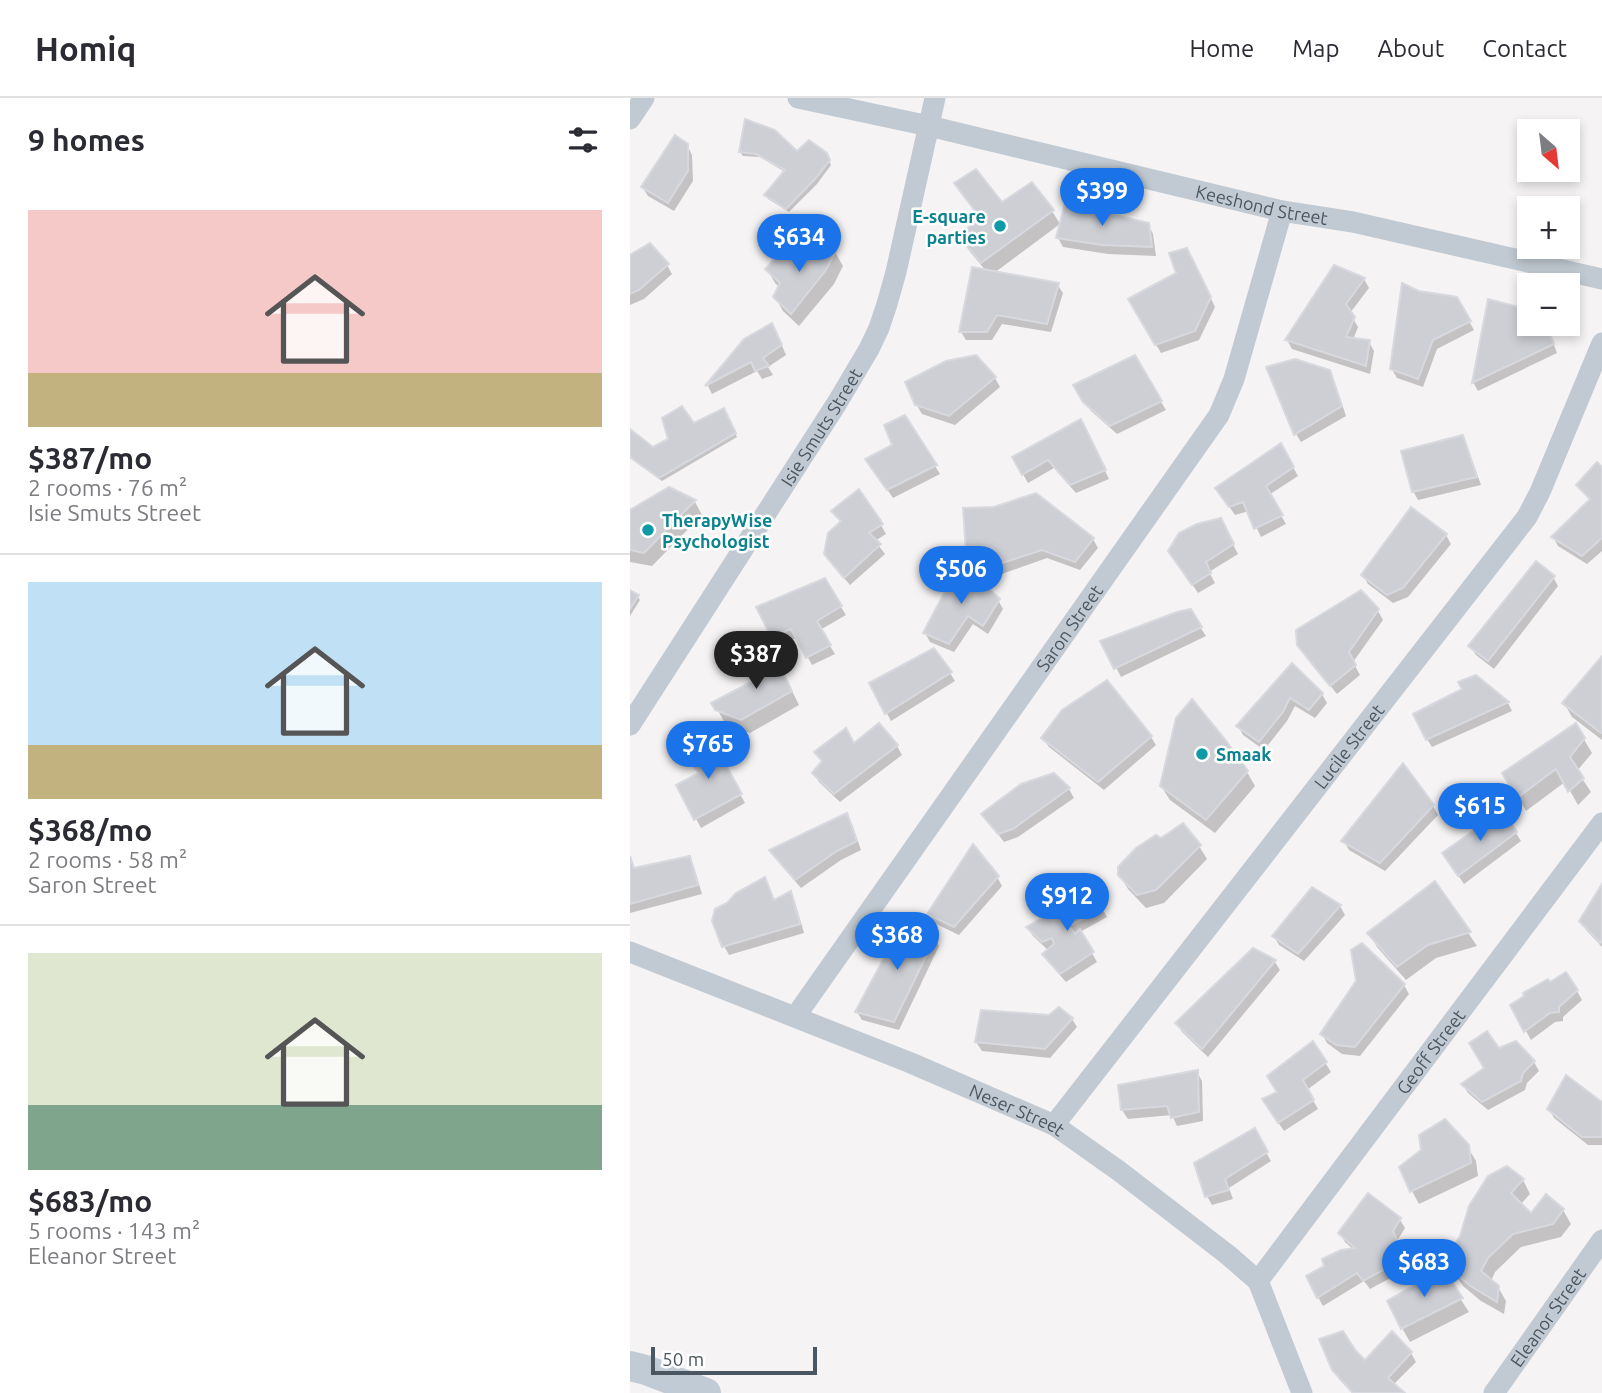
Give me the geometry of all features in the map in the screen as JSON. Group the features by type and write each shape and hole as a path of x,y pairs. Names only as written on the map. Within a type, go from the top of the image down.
{"street":[{"path":"630,119 644,98"},
{"name":"Keeshond Street","path":"798,98 929,126 1282,211 1353,222 1602,279"},
{"name":"Isie Smuts Street","path":"630,725 869,349 879,328 897,272 935,98"},
{"name":"Saron Street","path":"795,1017 1219,415 1234,379 1282,211"},
{"name":"Lucile Street","path":"1054,1125 1527,517 1540,492 1602,342"},
{"name":"Geoff Street","path":"1258,1281 1602,823"},
{"name":"Neser Street","path":"630,952 911,1063 1054,1125 1119,1171 1258,1281 1302,1393"},
{"name":"Eleanor Street","path":"1494,1393 1602,1240"},
{"path":"630,1366 706,1393"}],"building":[{"path":"745,119 775,130 797,151 809,140 827,153 830,160 786,209 764,195 785,170 756,154 739,152"},
{"path":"675,135 688,144 688,171 668,203 641,187"},
{"name":"E-square parties","path":"976,169 1002,202 1032,182 1054,210 981,263 960,238 978,215 954,183"},
{"path":"1065,203 1149,223 1152,247 1102,245 1056,238"},
{"path":"817,240 836,251 826,270 791,314 773,297 780,283 765,269 783,250 799,260"},
{"path":"650,243 669,264 639,290 630,294 630,255"},
{"path":"1187,248 1211,297 1195,331 1155,345 1128,299 1176,273 1169,253"},
{"path":"1334,265 1365,278 1346,304 1355,317 1346,337 1370,340 1366,366 1285,340"},
{"path":"972,267 1059,283 1047,324 997,315 987,332 959,332"},
{"path":"1402,283 1419,291 1457,297 1471,321 1433,340 1418,379 1390,369"},
{"path":"1488,299 1517,307 1517,336 1551,336 1554,344 1472,383"},
{"path":"772,323 782,345 763,358 769,366 755,371 751,362 705,386 744,339"},
{"path":"976,355 996,377 949,416 915,405 905,382 946,361"},
{"path":"1135,355 1162,401 1110,426 1083,402 1073,385"},
{"path":"1295,359 1330,370 1342,406 1294,435 1266,367"},
{"path":"682,406 694,423 724,408 736,433 659,478 630,457 630,429 653,447 668,439 662,418"},
{"path":"905,415 937,465 887,490 865,459 892,445 884,425"},
{"path":"1081,419 1106,470 1070,485 1048,460 1022,475 1012,457"},
{"path":"1463,435 1477,477 1412,492 1401,451"},
{"path":"1281,443 1294,467 1266,486 1283,515 1254,529 1243,502 1229,507 1215,488"},
{"path":"1597,462 1602,467 1602,538 1582,556 1551,537 1590,499 1576,485"},
{"name":"TherapyWise Psychologist","path":"669,487 696,500 644,553 630,550 630,510"},
{"path":"859,489 883,524 869,533 881,544 844,578 824,554 828,533 841,521 831,511"},
{"path":"1036,493 1094,538 1075,562 1042,550 993,566 966,551 963,508 994,507"},
{"path":"1411,507 1447,534 1403,588 1387,595 1361,575"},
{"path":"1221,518 1234,544 1206,562 1211,573 1192,585 1168,551 1179,533 1197,524"},
{"path":"1536,561 1555,576 1488,661 1468,646"},
{"path":"960,563 1000,599 983,626 968,616 949,644 923,633"},
{"path":"825,578 842,606 817,621 831,645 806,658 791,629 771,637 756,607"},
{"path":"630,590 639,595 630,609"},
{"path":"1361,590 1379,609 1349,652 1356,665 1330,686 1297,645 1296,630"},
{"path":"1191,609 1202,627 1114,669 1100,641"},
{"path":"934,648 952,672 885,714 869,683"},
{"path":"775,655 792,691 741,720 715,710 711,703 755,680 750,669"},
{"path":"1602,656 1602,732 1601,733 1562,703"},
{"path":"1292,663 1323,693 1309,710 1290,698 1283,712 1259,742 1236,726"},
{"path":"1476,675 1509,702 1426,740 1413,714 1462,689 1458,682"},
{"path":"1107,680 1152,736 1098,782 1041,738 1062,710"},
{"name":"Smaak","path":"1192,699 1248,771 1206,820 1160,786 1176,718"},
{"path":"879,723 898,745 834,794 812,773 822,761 814,752 846,728 854,743"},
{"path":"1576,723 1585,738 1570,757 1584,778 1568,792 1556,769 1517,798 1502,773"},
{"path":"711,738 742,794 694,820 676,785 699,773 684,756"},
{"path":"1403,763 1434,805 1380,863 1341,841"},
{"path":"1054,773 1070,788 1013,829 998,834 981,814 1021,784"},
{"path":"1503,810 1517,832 1458,876 1442,853"},
{"path":"847,813 857,841 837,851 795,880 769,850"},
{"path":"1183,823 1201,845 1156,890 1137,895 1118,875 1118,867 1136,848 1156,835 1161,838"},
{"path":"973,844 999,876 954,927 927,914"},
{"path":"630,856 634,868 690,856 698,885 630,904"},
{"path":"765,877 774,900 791,891 800,924 722,947 712,921 715,909 727,903 736,893"},
{"path":"1435,881 1471,932 1428,945 1397,967 1367,933"},
{"path":"1602,884 1602,941 1600,943 1579,921"},
{"path":"1312,887 1341,905 1298,954 1272,936"},
{"path":"1094,891 1104,908 1069,926 1075,934 1080,929 1094,952 1060,974 1042,954 1054,944 1052,938 1042,942 1026,927"},
{"path":"907,915 936,936 894,1022 855,1012"},
{"path":"1362,943 1405,984 1355,1047 1336,1045 1320,1034 1356,981 1351,950"},
{"path":"1253,948 1276,960 1202,1049 1175,1023"},
{"path":"1566,972 1578,990 1559,1007 1559,1012 1550,1013 1524,1032 1510,1005 1524,996 1523,993"},
{"path":"1059,1007 1073,1018 1045,1049 975,1042 981,1010 1049,1015"},
{"path":"1487,1031 1499,1048 1516,1041 1535,1061 1523,1073 1521,1081 1482,1102 1461,1084 1484,1068 1469,1043"},
{"path":"1313,1041 1327,1062 1303,1080 1314,1100 1278,1123 1262,1099 1277,1092 1267,1076"},
{"path":"1198,1070 1199,1112 1171,1118 1167,1106 1121,1110 1118,1085"},
{"path":"1566,1075 1602,1102 1602,1137 1582,1137 1547,1109"},
{"path":"1445,1119 1469,1145 1471,1163 1410,1192 1399,1167 1421,1150 1419,1135"},
{"path":"1255,1128 1268,1152 1225,1179 1229,1190 1205,1197 1194,1163"},
{"path":"1507,1166 1524,1179 1511,1193 1531,1213 1546,1194 1564,1209 1553,1224 1513,1234 1488,1258 1481,1271 1499,1286 1497,1302 1472,1287 1444,1261 1460,1236 1469,1206 1488,1176"},
{"path":"1368,1193 1401,1218 1393,1231 1405,1258 1363,1281 1357,1273 1317,1298 1306,1276 1324,1266 1322,1259 1341,1250 1355,1248 1338,1233"},
{"path":"1443,1269 1463,1298 1401,1329 1387,1301"},
{"path":"1343,1331 1365,1360 1392,1331 1412,1352 1388,1378 1405,1393 1353,1393 1332,1370 1319,1339"}],"place":[{"name":"E-square parties","path":"1000,226"},
{"name":"TherapyWise Psychologist","path":"648,530"},
{"name":"Smaak","path":"1202,754"}]}
